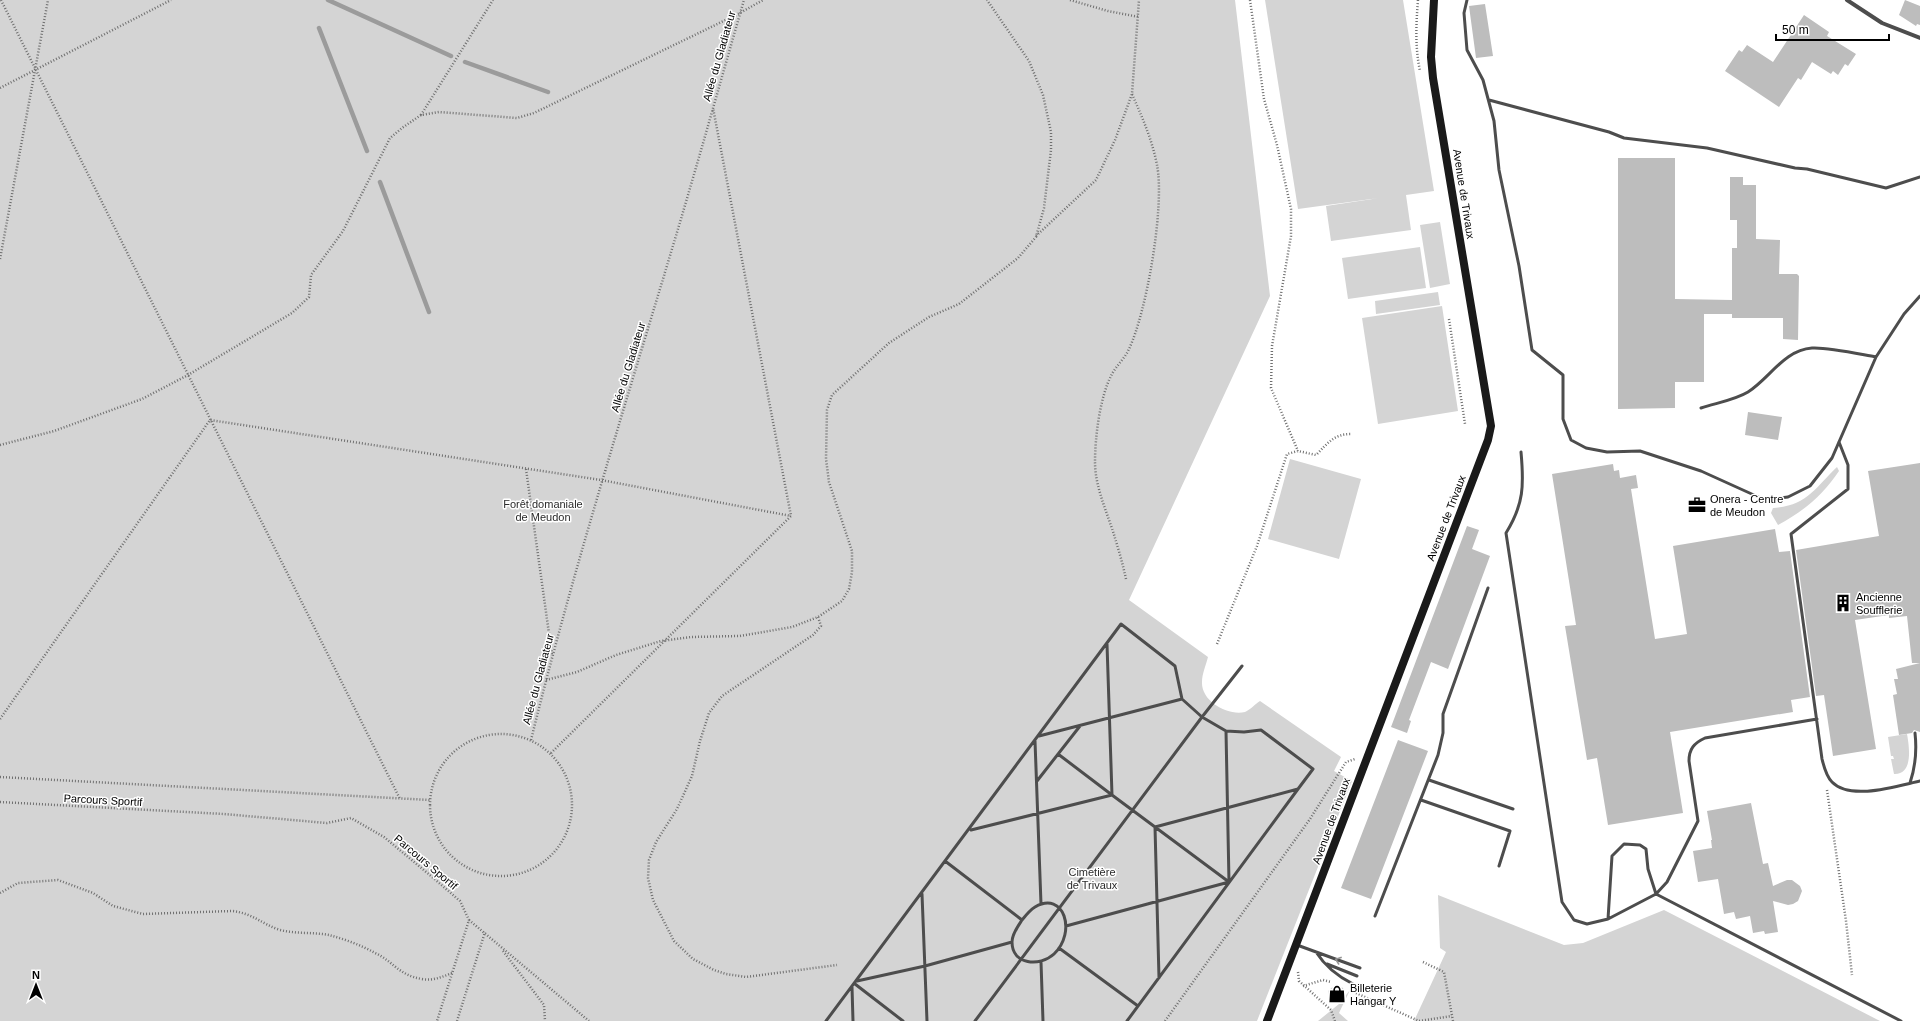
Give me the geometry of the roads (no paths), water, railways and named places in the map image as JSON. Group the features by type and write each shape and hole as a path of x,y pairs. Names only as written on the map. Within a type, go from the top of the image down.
{"main road":[{"name":"Avenue de Trivaux","path":"1267,1021 1488,440 1490,426 1431,57 1434,0"}],"street":[{"path":"1847,0 1882,23 1920,38"}],"lane":[{"path":"1467,0 1464,13 1467,50 1483,80 1494,121 1499,170 1519,266 1532,350 1563,375 1564,418 1571,440 1586,448 1607,452 1640,451 1701,472 1765,500 1788,497 1810,486 1832,458 1876,357 1904,314 1920,296"},
{"path":"1489,100 1624,138 1707,148 1795,168 1807,168 1886,188 1920,177"},
{"path":"1701,408 1746,393 1765,379 1782,360 1802,350 1813,348 1876,357"},
{"path":"1839,442 1848,465 1848,489 1791,534 1822,759 1831,782 1841,788 1854,792 1920,781"},
{"path":"1521,452 1524,480 1517,515 1506,533 1562,902 1574,920 1586,924 1608,919 1656,894 1667,882 1698,821 1689,761 1689,754 1692,747 1705,738 1816,719"},
{"path":"1375,916 1438,755 1443,732 1443,714 1488,588"},
{"path":"826,1021 970,830 1121,624 1175,666 1182,699 1202,717 1226,731 1244,732 1261,730 1313,769 1127,1021"},
{"path":"1107,644 1112,795"},
{"path":"975,1021 1132,809 1242,666"},
{"path":"1039,736 1110,719 1182,699"},
{"path":"1036,782 1080,726"},
{"path":"1226,731 1229,882"},
{"path":"1910,783 1916,766 1917,749 1915,732"},
{"path":"1034,741 1041,904"},
{"path":"1058,754 1229,882"},
{"path":"1428,780 1513,809"},
{"path":"1155,827 1298,789"},
{"path":"970,830 1112,795"},
{"path":"1421,800 1510,831 1499,866"},
{"path":"1155,827 1159,978"},
{"path":"1608,919 1612,856 1624,844 1640,845 1646,849 1648,869 1656,894 1901,1021"},
{"path":"946,861 1022,920"},
{"path":"1066,926 1229,882"},
{"path":"922,894 927,1021"},
{"path":"1041,904 1054,905 1059,908 1063,914 1066,926 1066,935 1059,948 1048,959 1041,962 1021,959 1014,951 1012,942 1013,936 1022,920 1034,907 1041,904"},
{"path":"855,984 1012,942"},
{"path":"1296,945 1360,968"},
{"path":"1059,948 1138,1006"},
{"path":"1316,952 1323,963 1342,978 1353,984"},
{"path":"1041,962 1043,1021"},
{"path":"1323,963 1357,976"},
{"path":"853,1021 855,984"},
{"path":"855,984 903,1021"}],"waterway":[{"path":"328,0 451,56"},
{"path":"319,28 367,151"},
{"path":"465,62 548,92"},
{"path":"380,182 429,312"}],"place":[{"name":"Onera - Centre de Meudon","path":"1697,505"},
{"name":"Ancienne Soufflerie","path":"1843,603"},
{"name":"Billeterie Hangar Y","path":"1337,994"}],"park label":[{"name":"Forêt domaniale de Meudon","path":"543,510"},
{"name":"Cimetière de Trivaux","path":"1092,878"}]}
